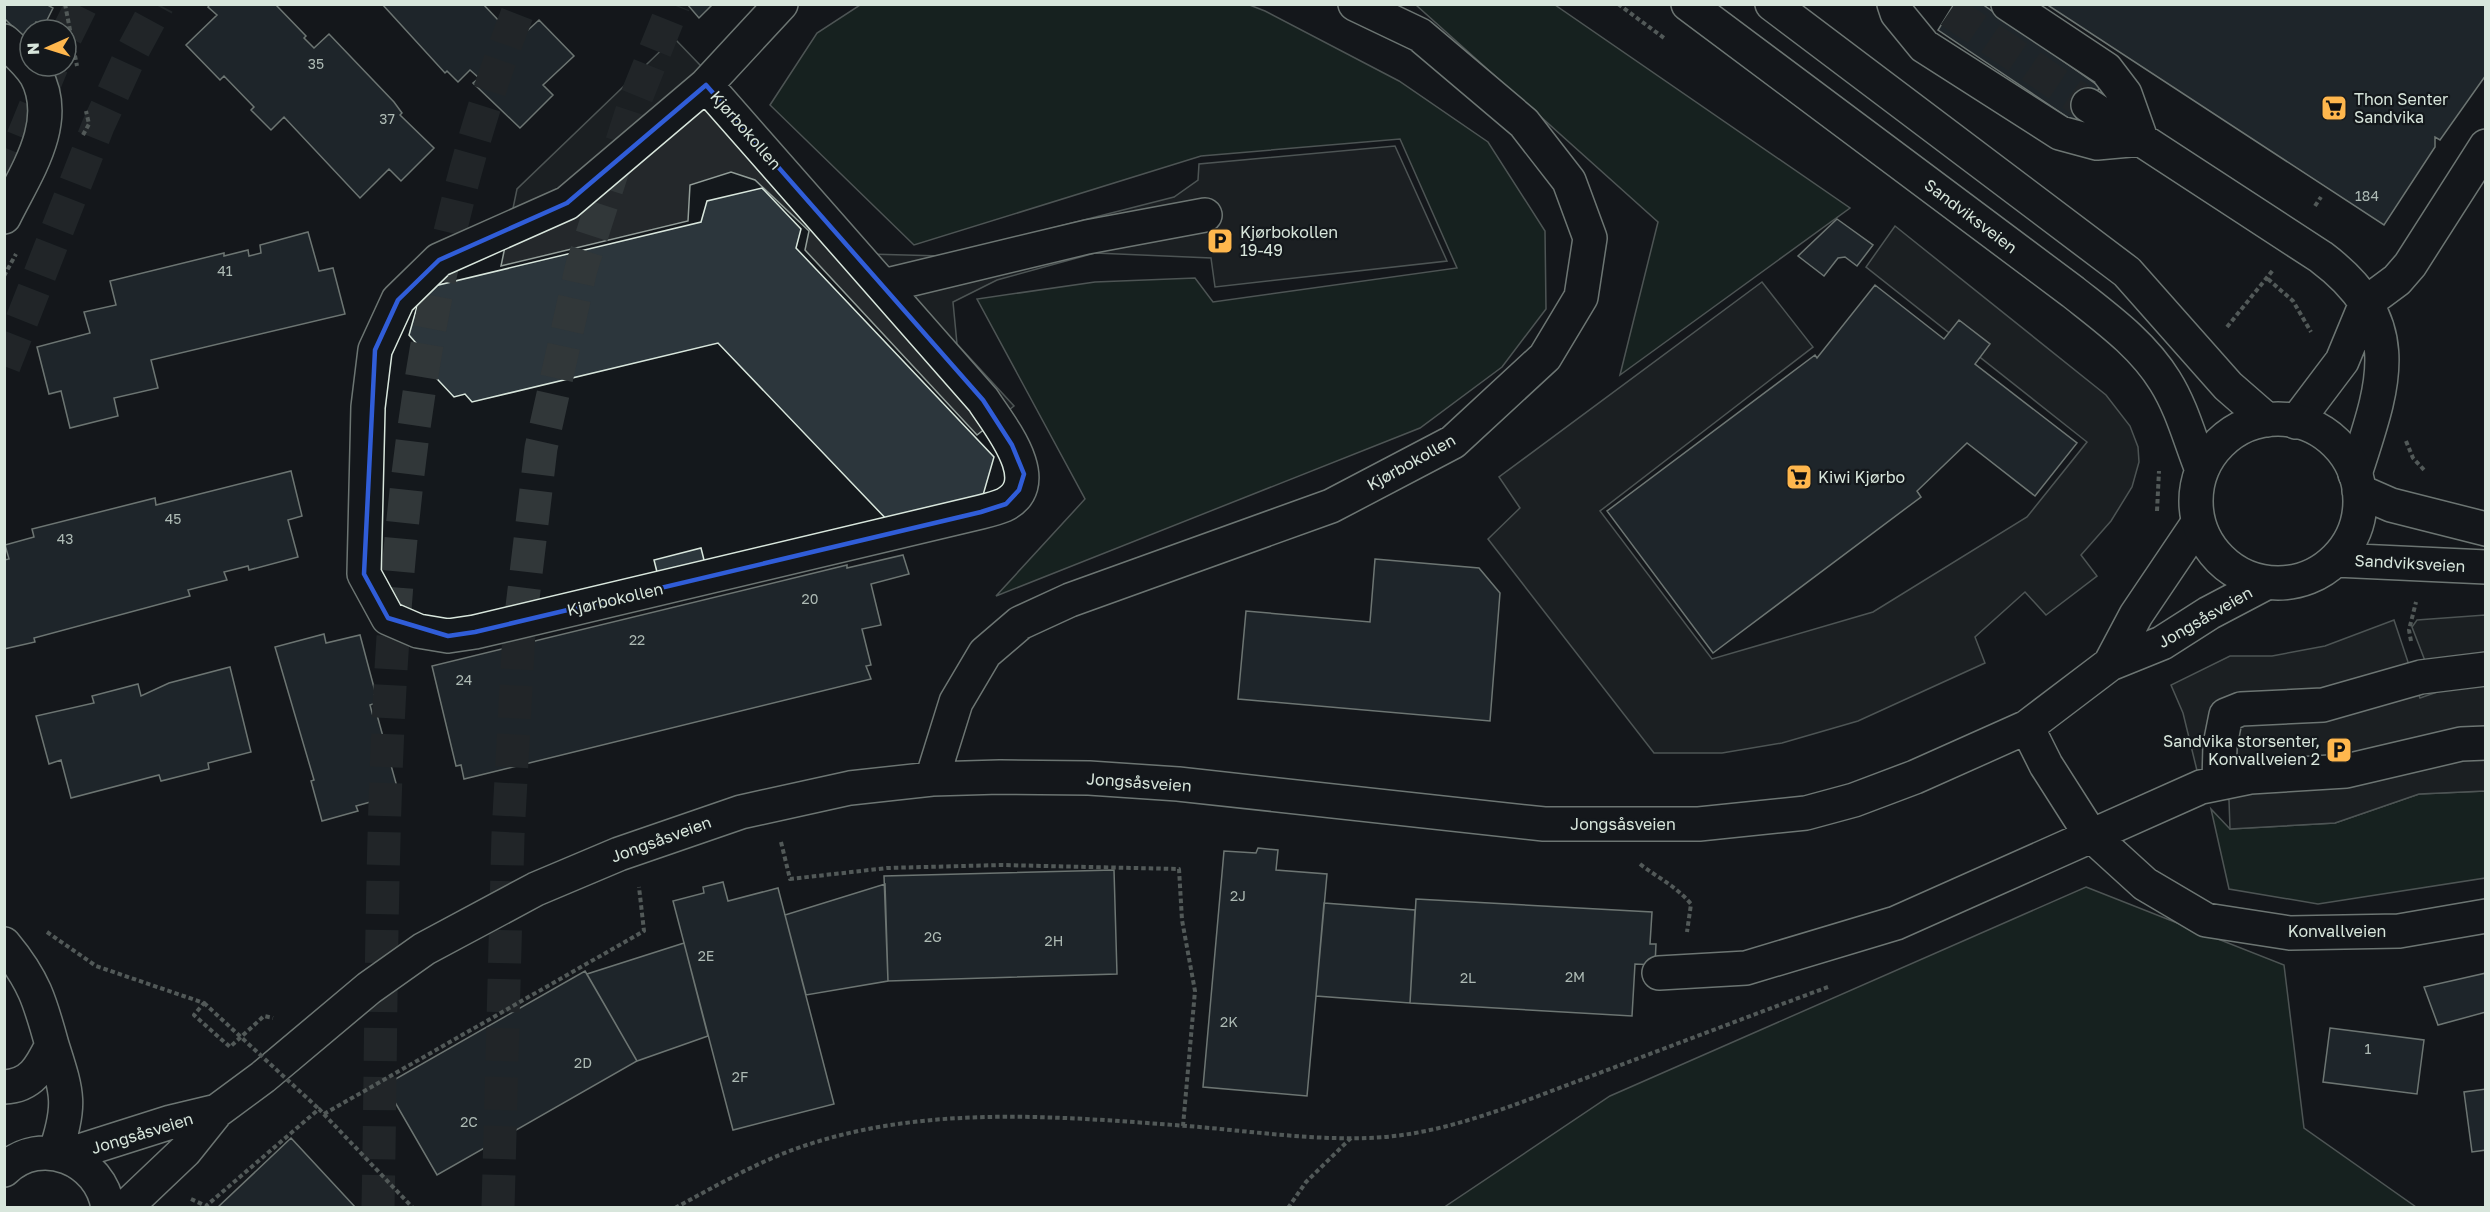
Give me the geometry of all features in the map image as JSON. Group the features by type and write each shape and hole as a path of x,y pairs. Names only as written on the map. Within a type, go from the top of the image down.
{"street":[{"name":"Kjørbokollen","path":"705,85 983,400 1012,445 1024,474 1019,490 1006,504 981,512 475,632 448,636 418,631 388,618 364,574 368,407 375,350 398,300 439,260 567,202 705,85 781,4"},
{"name":"Kjørbokollen","path":"932,779 956,702 985,653 1020,623 1070,600 1331,506 1453,442 1545,357 1581,297 1590,238 1569,181 1524,123 1420,35 1355,4"},
{"name":"Sandviksveien","path":"1688,4 2126,334 2152,362 2166,382 2202,470"},
{"path":"1772,4 2114,261 2146,293 2228,386 2282,421 2326,435 2338,447 2357,483 2391,505 2486,529"},
{"path":"1894,4 1897,13 1924,45 2060,133 2097,143 2141,139"},
{"path":"2008,4 2106,69 2126,94 2141,139"},
{"path":"4,41 35,73 44,93 46,117 40,144 4,217"},
{"path":"2088,105 2320,257 2344,277 2366,303 2380,336 2383,374 2357,483 2355,528 2347,545 2335,560 2321,571 2303,579 2285,583 2266,583 2243,576 2223,563 2208,545 2195,506 2202,470 2217,446 2227,436 2253,423 2282,421 2342,362 2366,303 2397,280 2410,265 2486,146"},
{"path":"884,286 1087,237 1205,215"},
{"name":"Jongsåsveien","path":"2110,664 2136,615 2199,523"},
{"name":"Sandviksveien","path":"2335,560 2486,567"},
{"name":"Jongsåsveien","path":"125,1208 185,1151 217,1111 263,1077 369,988 424,949 512,900 619,854 741,812 843,789 932,779 1089,778 1178,784 1544,824 1699,824 1783,816 1831,807 1957,760 2027,727 2110,664 2162,643 2266,583"},
{"path":"2219,783 2220,746 2226,716 2241,709 2323,705 2421,677 2486,669"},
{"name":"Konvallveien","path":"2027,727 2046,765 2090,834 2145,884 2206,920 2290,933 2399,931 2486,916"},
{"path":"1671,972 1746,968 1896,923 2028,866 2090,834 2201,787 2250,777 2346,771 2462,744 2486,743"},
{"path":"4,944 27,971 42,1008 67,1092 61,1154 86,1167 101,1184 108,1208"},
{"path":"4,1087 15,1086 37,1075 52,1045"},
{"name":"Jongsåsveien","path":"11,1159 61,1154 217,1111"}],"path":[{"path":"2268,279 2293,301 2304,317 2313,339"},
{"path":"2406,432 2413,458 2429,474"},
{"path":"2156,520 2159,496 2157,462"},
{"path":"2416,598 2409,630 2421,677"},
{"path":"779,834 790,879 887,868 1001,865 1179,869 1182,920 1195,991 1183,1126"},
{"path":"1638,862 1659,880 1676,887 1691,903 1671,972"},
{"path":"324,1114 644,931 638,880"},
{"path":"41,928 96,966 204,1003 319,1108 413,1208"},
{"path":"675,1208 782,1154 863,1131 921,1120 953,1117 1095,1120 1321,1137 1384,1137 1435,1128 1494,1112 1830,987"},
{"path":"204,1003 194,1015 230,1047 264,1016"},
{"path":"182,1194 206,1206 319,1108"},
{"path":"1288,1208 1306,1182 1353,1137"}],"highlighted area":[{"path":"706,85 983,400 1012,445 1024,474 1019,490 1006,504 981,512 475,632 448,636 388,618 364,574 375,350 398,300 439,260 567,203"}],"green space":[{"path":"1247,4 1265,11 1399,81 1488,142 1545,231 1546,309 1502,367 1420,428 996,596 1085,499 977,299 1095,282 1195,278 1213,302 1457,268 1400,139 1201,156 914,245 770,105 817,33 860,5"},
{"path":"1416,5 1555,5 1850,208 1620,375 1658,222"},
{"path":"2485,791 2485,878 2318,904 2229,889 2211,809 2230,829 2335,823 2419,794"},
{"path":"2086,887 2284,965 2304,1128 2416,1207 1443,1208 1610,1096"}],"shaded area":[{"name":"Kjørbokollen 19-49","path":"674,38 753,120 868,254 942,256 1174,197 1198,180 1199,164 1395,146 1447,261 1215,287 1211,258 1095,253 997,280 953,302 957,344 1014,406 977,435 805,250 809,231 755,180 731,172 690,185 688,221 501,266 517,189"},
{"path":"1895,226 2106,395 2130,426 2138,447 2139,462 2132,487 2111,521 2081,555 2097,576 2046,615 2025,592 1975,637 1985,663 1858,721 1782,743 1722,753 1654,753 1488,539 1520,508 1499,477 1762,282 1813,347 1600,511 1712,659 1873,612 2027,517 2087,442 1866,267"},
{"name":"Sandvika storsenter, Konvallveien 2","path":"2485,615 2485,791 2419,794 2335,823 2230,829 2229,800 2201,787 2183,713 2171,685 2230,656 2272,656 2325,646 2394,620 2420,698 2437,692 2412,627 2417,620"}],"building":[{"path":"4,4 46,4 53,8 48,18 18,18 18,32 4,18"},
{"path":"4,4 46,4 53,8 48,18 18,18 18,32 4,18"},
{"path":"210,4 275,4 306,36 304,38 314,48 329,34 394,102 402,113 400,115 434,148 401,181 389,169 360,198 284,117 271,130 251,110 254,107 224,76 220,80 186,45 217,15 208,7"},
{"path":"382,4 483,4 517,40 539,20 574,56 543,85 553,95 520,128 473,83 479,78 470,70 458,82 447,71 445,73"},
{"path":"687,4 713,4 699,18"},
{"path":"1954,4 1982,4 2100,87 2076,123 1938,30"},
{"name":"Thon Senter Sandvika","path":"2046,4 2486,4 2486,75 2440,140 2435,137 2435,147 2384,225"},
{"name":"Thon Senter Sandvika","path":"2046,4 2486,4 2486,75 2440,140 2435,137 2435,147 2384,225"},
{"path":"762,188 801,229 796,248 994,457 981,502 891,524 718,343 472,402 465,394 454,397 423,364 422,350 409,335 422,289 701,222 707,201"},
{"path":"1837,219 1873,245 1857,266 1845,257 1838,258 1824,276 1798,256"},
{"path":"308,232 319,271 333,268 345,314 151,360 158,388 114,398 118,416 70,428 61,391 49,394 37,347 90,333 84,312 116,305 110,281 224,253 224,256 248,250 249,256 261,253 260,245"},
{"path":"1875,285 1944,339 1959,320 1990,344 1975,364 2077,443 2035,496 1967,443 1917,491 1921,497 1713,653 1607,511 1815,355 1817,358"},
{"path":"291,471 302,516 288,520 298,557 249,570 248,566 224,572 227,580 188,590 190,596 34,638 35,642 4,649 4,560 9,559 5,545 34,537 32,529 155,498 156,505"},
{"path":"701,548 705,564 658,576 654,560"},
{"path":"903,555 909,574 871,584 881,625 862,629 871,665 866,666 871,679 464,779 461,765 456,766 432,666 847,565 847,568"},
{"path":"1375,559 1479,568 1500,593 1490,721 1238,699 1246,611 1370,622"},
{"path":"324,634 326,643 360,635 376,695 374,695 376,703 370,705 373,716 377,715 399,794 356,806 358,811 322,821 311,781 314,780 275,647"},
{"path":"230,667 251,752 208,763 209,769 161,781 159,775 71,798 61,760 49,764 36,716 94,703 92,696 138,684 141,696 169,683"},
{"path":"1258,848 1278,850 1276,870 1327,874 1307,1096 1203,1087 1224,851 1256,853"},
{"path":"1114,870 1117,974 888,981 884,876"},
{"path":"723,882 728,901 778,888 834,1104 733,1130 673,901 704,893 703,887"},
{"path":"885,884 888,981 806,995 785,915"},
{"path":"1416,899 1652,912 1650,944 1656,944 1655,965 1635,964 1632,1016 1410,1003"},
{"path":"1324,903 1415,910 1410,1003 1316,996"},
{"path":"684,943 708,1036 637,1061 587,974"},
{"path":"585,971 637,1061 437,1175 385,1085"},
{"path":"2486,973 2486,1012 2438,1025 2424,987"},
{"path":"2330,1028 2424,1040 2417,1094 2323,1082"},
{"path":"2486,1089 2486,1150 2472,1152 2464,1092"},
{"path":"291,1138 356,1208 217,1208"}],"tunnel":[{"path":"75,18 82,4"},
{"path":"4,366 98,126 130,56 158,4"},
{"path":"378,1208 382,903 387,750 396,598 412,446 436,296 472,149 521,4"},
{"path":"498,1208 508,835 519,632 541,448 581,269 636,98 674,4"},
{"path":"1950,11 2088,105"},
{"path":"4,183 47,78"}],"place":[{"name":"Thon Senter Sandvika","path":"2334,108"},
{"name":"Kjørbokollen 19-49","path":"1220,241"},
{"name":"Kiwi Kjørbo","path":"1799,477"},
{"name":"Sandvika storsenter, Konvallveien 2","path":"2339,750"}]}
